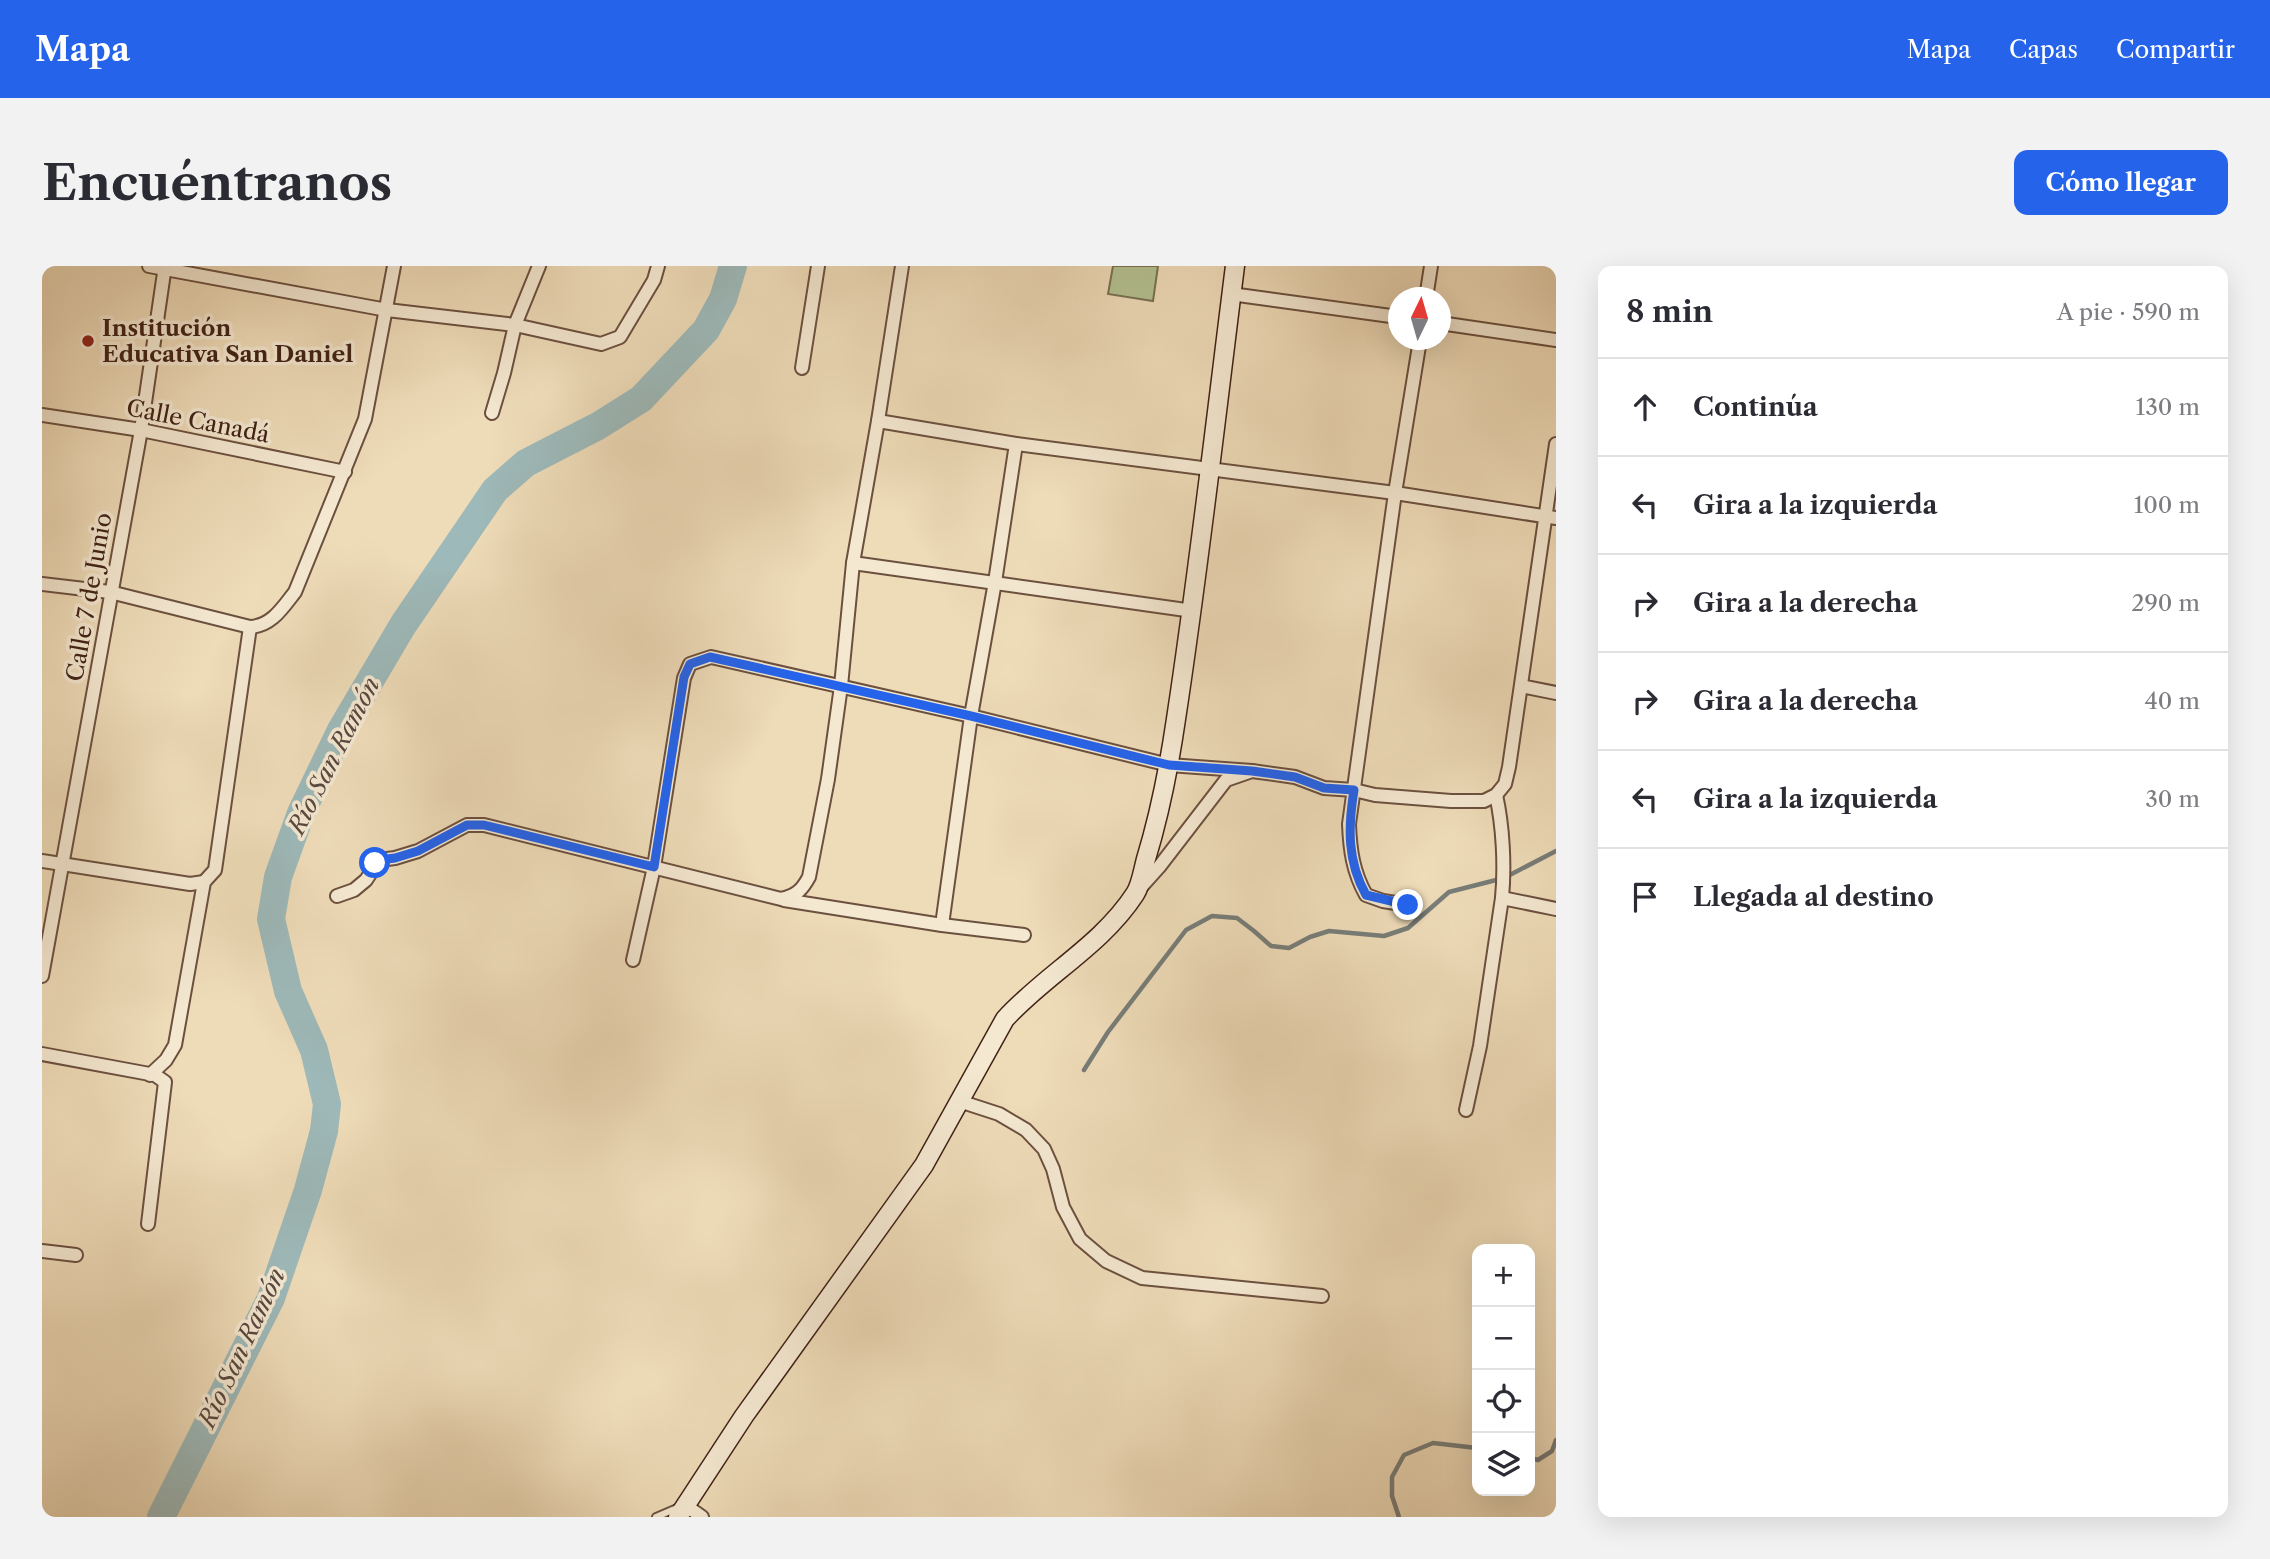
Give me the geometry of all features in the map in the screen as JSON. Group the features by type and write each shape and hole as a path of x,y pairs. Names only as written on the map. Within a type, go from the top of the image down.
{"main road":[{"path":"682,1511 744,1416 924,1164 1005,1018 1022,1000 1090,946 1137,892 1157,825 1169,765 1193,611 1235,266"}],"street":[{"path":"149,266 387,310 515,325 601,344 620,337 654,280 658,266"},
{"path":"42,584 110,592 250,627 277,616 295,592 365,419 394,266"},
{"path":"492,413 505,373 515,325 539,266"},
{"path":"802,368 818,266"},
{"path":"780,899 793,897 809,877 828,779 841,686 853,563 902,266"},
{"path":"1428,287 1431,266"},
{"name":"Calle 7 de Junio","path":"42,976 141,430 165,267"},
{"path":"1231,294 1388,316"},
{"path":"1451,325 1556,340"},
{"path":"1408,905 1366,895 1350,853 1349,824 1395,493 1418,350"},
{"name":"Calle Canadá","path":"42,415 141,430 345,472"},
{"path":"878,421 1016,444 1395,493 1551,517"},
{"path":"942,925 971,716 1016,444"},
{"path":"633,960 654,867 684,677 690,664 710,657 971,716 1169,765 1295,777 1324,788 1375,795 1484,801 1496,795 1505,784 1510,767 1521,685 1551,517 1556,444"},
{"path":"853,563 1193,611"},
{"path":"150,1075 166,1060 175,1045 204,882 215,870 250,627"},
{"path":"1521,685 1556,693"},
{"path":"1137,892 1226,780 1252,771"},
{"path":"1466,1110 1482,1032 1504,878 1500,837 1502,821 1496,795"},
{"path":"337,896 354,890 366,880 379,860 418,851 467,825 484,825 780,899 1024,935"},
{"path":"42,861 190,884 204,882"},
{"path":"1502,898 1556,909"},
{"path":"42,1054 150,1075 165,1082 148,1224"},
{"path":"960,1101 999,1114 1026,1130 1044,1149 1053,1169 1063,1207 1080,1239 1106,1261 1142,1278 1322,1296"},
{"path":"42,1251 76,1255"},
{"path":"682,1511 702,1517"}],"lane":[{"path":"656,1517 682,1511"}],"green space":[{"path":"1113,266 1158,266 1153,301 1108,294"}],"waterway":[{"name":"Río San Ramón","path":"161,1517 271,1298 308,1190 324,1131 327,1104 314,1050 288,991 271,919 278,877 301,813 341,730 403,625 495,490 526,463 598,426 641,399 706,330 723,299 733,266"},
{"path":"1084,1070 1108,1032 1186,930 1212,916 1237,918 1271,946 1289,948 1329,931 1384,936 1408,928 1449,892 1504,878 1556,851"},
{"path":"1535,1459 1552,1451 1556,1440"},
{"path":"1399,1517 1392,1496 1392,1477 1404,1455 1433,1443 1472,1447"}],"place":[{"name":"Institución Educativa San Daniel","path":"88,341"}],"route":[{"path":"375,863 418,851 467,825 484,825 654,867 684,677 690,664 710,657 971,716 1169,765 1252,771 1295,777 1324,788 1354,790 1349,824 1350,853 1359,882 1366,895 1408,905"}]}
